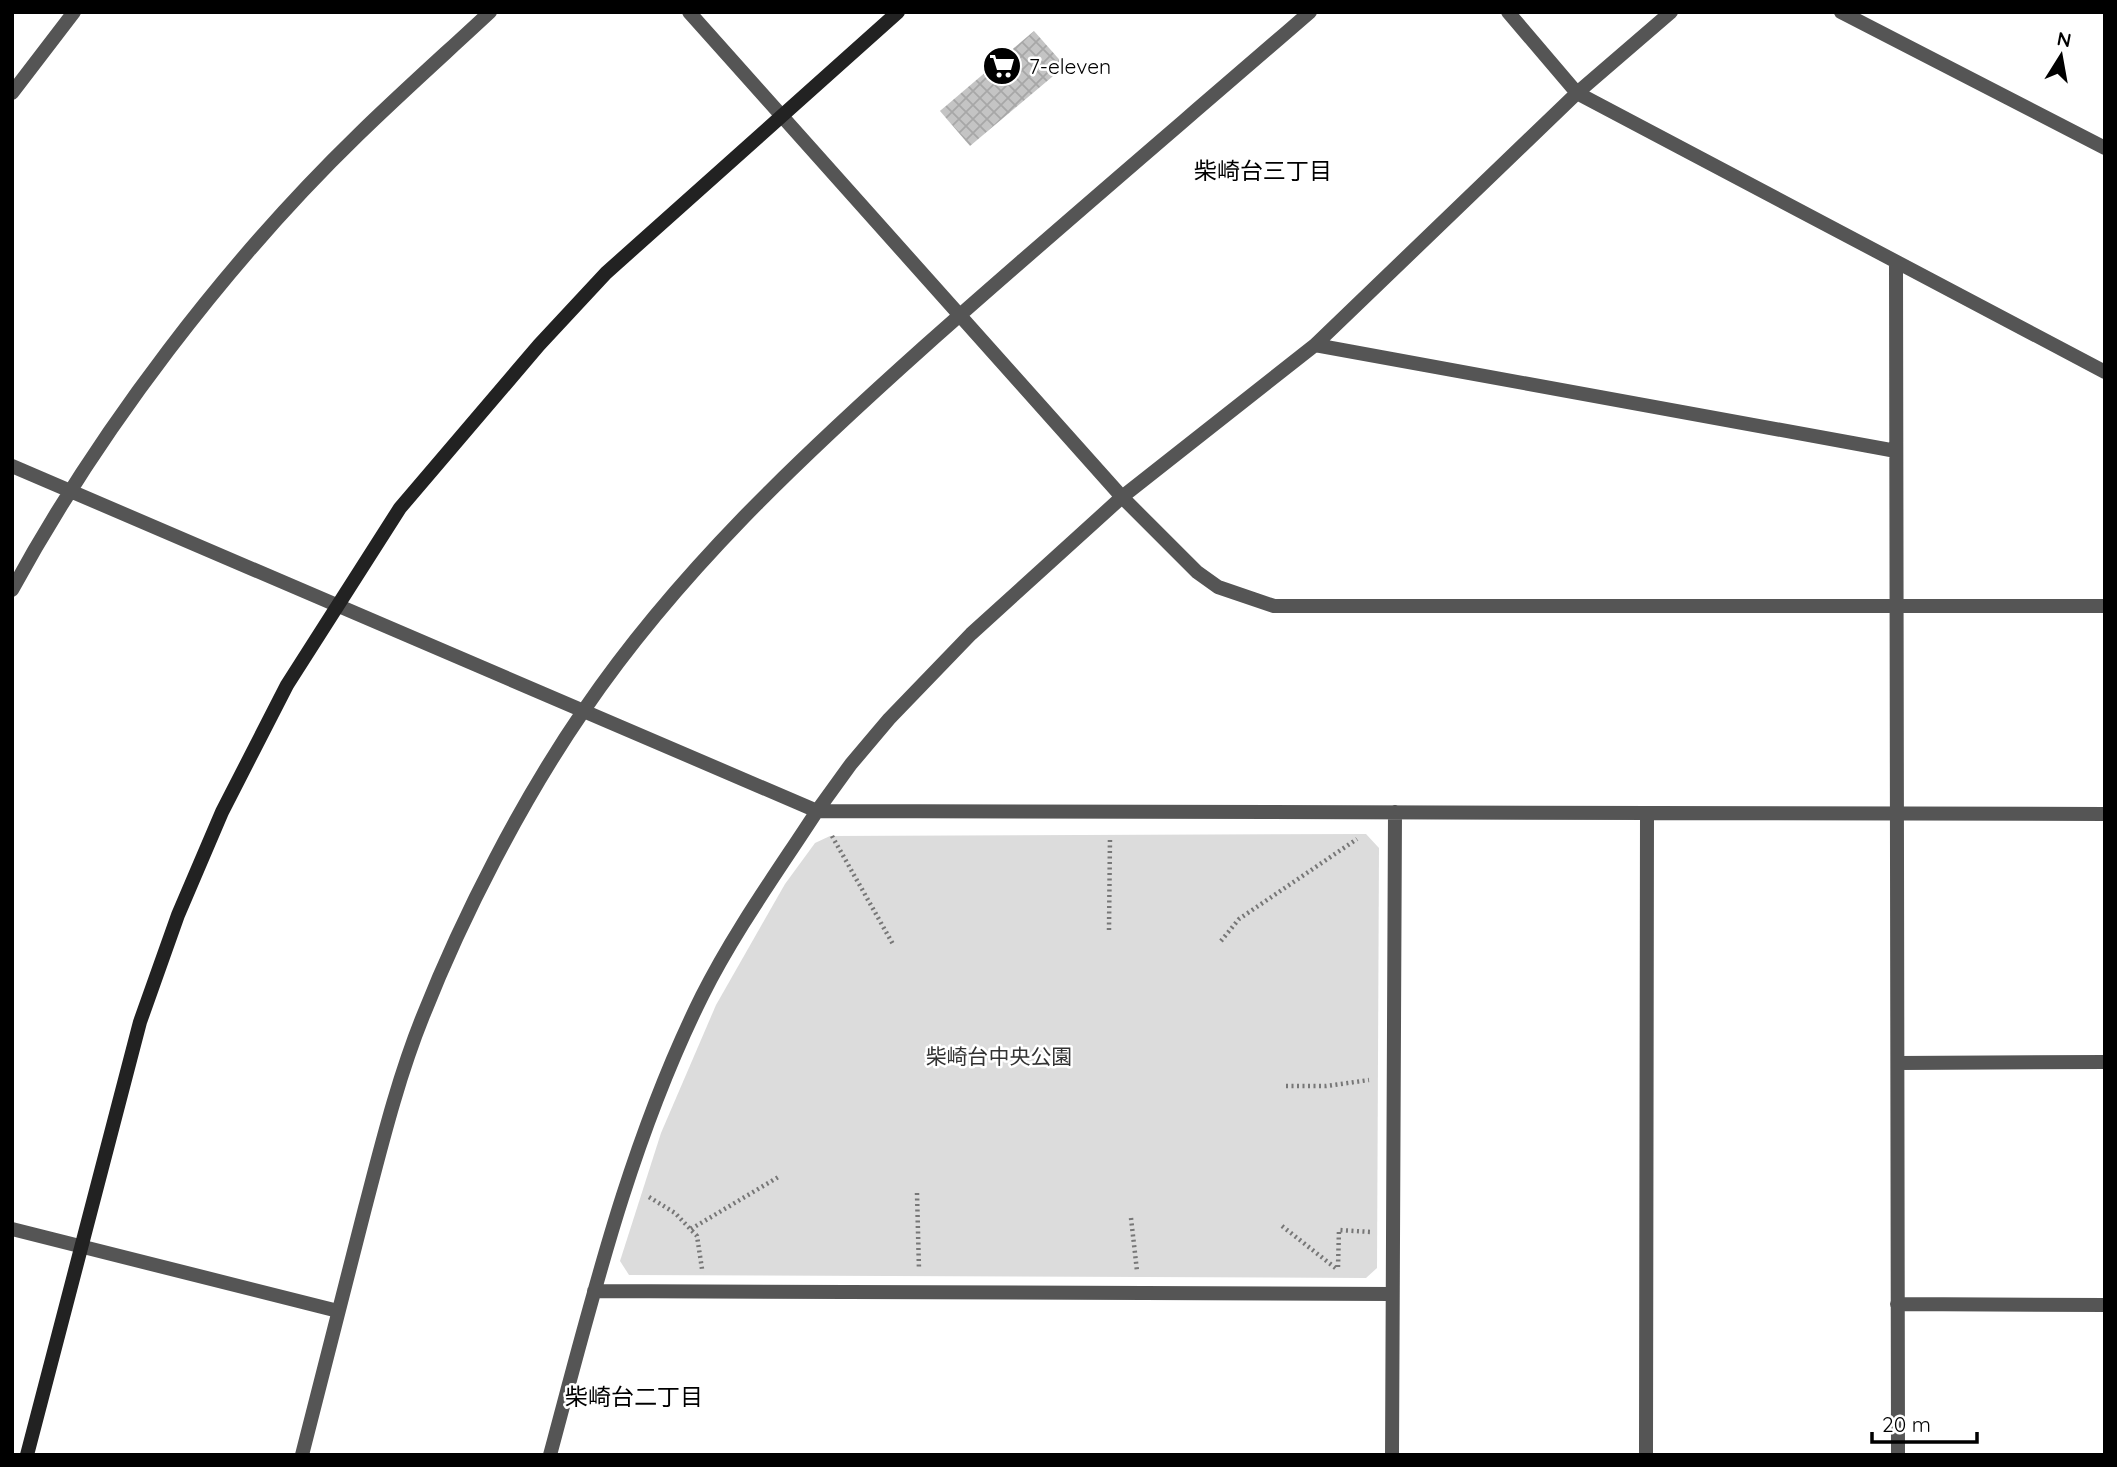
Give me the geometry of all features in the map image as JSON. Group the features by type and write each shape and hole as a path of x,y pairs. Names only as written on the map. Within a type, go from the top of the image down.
{"street":[{"path":"12,93 74,12"},
{"path":"12,590 140,389 233,270 356,136 490,12"},
{"path":"690,12 1122,497 1197,572 1218,587 1274,606 2105,606"},
{"path":"27,1455 140,1022 178,915 222,812 269,720 337,606 400,508 539,345 606,273 898,12"},
{"path":"302,1455 397,1093 423,1017 463,925 500,854 583,711 639,637 760,500 960,315 1310,12"},
{"path":"1508,12 1577,93 2105,372"},
{"path":"550,1455 594,1291 645,1126 703,993 817,811 851,764 928,676 1122,497 1315,345 1577,93 1671,12"},
{"path":"1841,12 2105,148"},
{"path":"1896,263 1898,1455"},
{"path":"1315,345 1896,451"},
{"path":"12,466 817,811 2105,814"},
{"path":"1392,1455 1395,812"},
{"path":"1646,1455 1647,813"},
{"path":"1898,1063 2105,1062"},
{"path":"12,1229 338,1311"},
{"path":"594,1291 1392,1294"},
{"path":"1896,1304 2105,1305"}],"path":[{"path":"817,811 894,946"},
{"path":"1109,930 1111,812"},
{"path":"1221,941 1239,919 1395,812"},
{"path":"1286,1086 1326,1086 1394,1076"},
{"path":"691,1229 780,1176"},
{"path":"627,1184 675,1213 697,1236 706,1292"},
{"path":"917,1193 920,1292"},
{"path":"1131,1218 1138,1279"},
{"path":"1282,1226 1338,1268"},
{"path":"1338,1292 1339,1230 1394,1233"}],"green space":[{"name":"柴崎台中央公園","path":"1366,834 1379,848 1377,1268 1366,1278 629,1275 620,1261 661,1133 716,1005 785,884 815,843 830,836"}],"building":[{"path":"1034,31 1065,66 970,146 940,111"}],"place":[{"name":"7-eleven","path":"1002,66"}],"district":[{"name":"柴崎台三丁目","path":"1263,170"},
{"name":"柴崎台二丁目","path":"634,1396"}]}
